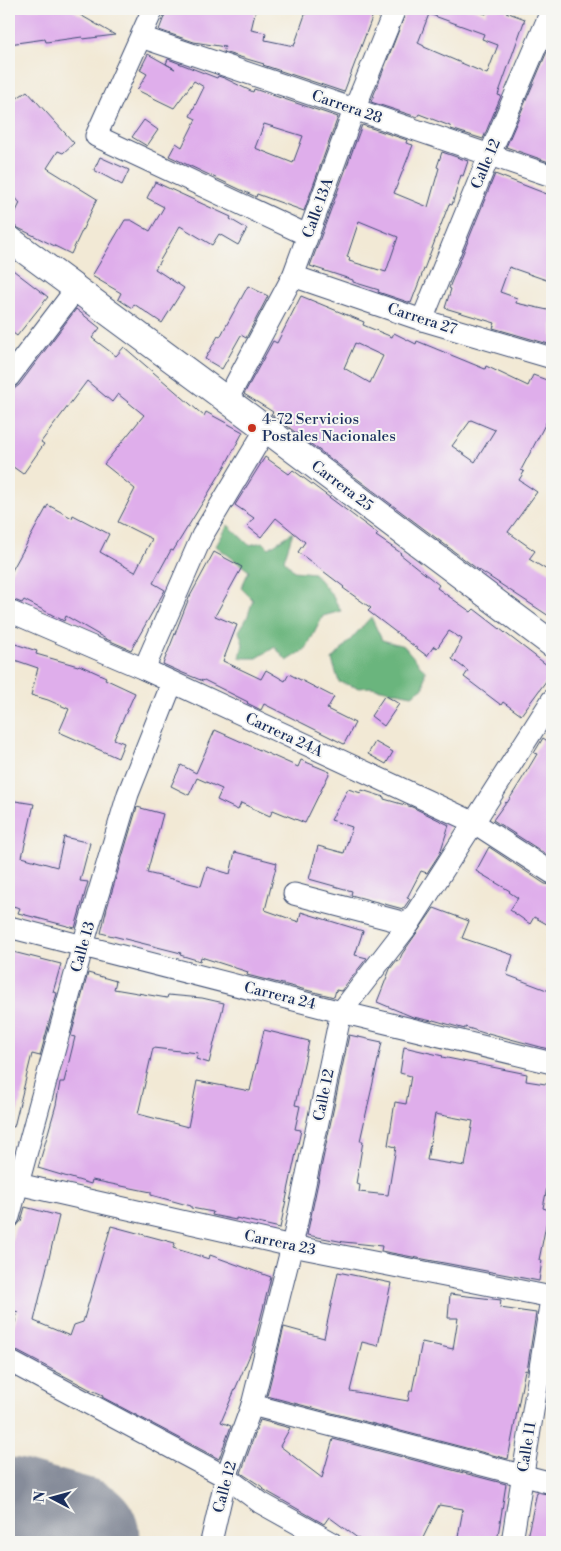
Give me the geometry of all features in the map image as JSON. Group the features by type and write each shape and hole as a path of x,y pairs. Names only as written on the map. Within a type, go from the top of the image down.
{"main road":[{"name":"Carrera 25","path":"9,240 266,429 552,644"}],"street":[{"path":"153,9 96,136 307,235"},
{"name":"Calle 13A","path":"227,400 293,276 354,110 395,9"},
{"name":"Calle 12","path":"422,320 552,9"},
{"name":"Carrera 28","path":"141,37 552,176"},
{"name":"Carrera 27","path":"293,276 422,320 552,358"},
{"path":"9,377 76,289"},
{"path":"144,669 202,536 266,429"},
{"name":"Carrera 24A","path":"9,611 144,669 473,822 552,873"},
{"name":"Calle 13","path":"9,1217 13,1183 128,794 172,683"},
{"name":"Calle 12","path":"211,1542 226,1476 252,1404 292,1246 341,1012 409,924 552,700"},
{"path":"294,894 409,924"},
{"name":"Carrera 24","path":"9,926 341,1012 552,1063"},
{"name":"Carrera 23","path":"13,1183 292,1246 552,1297"},
{"name":"Calle 11","path":"512,1542 552,1293"},
{"path":"9,1361 226,1476 261,1502 331,1542"},
{"path":"252,1404 522,1476 552,1482"}],"green space":[{"path":"228,525 249,545 263,542 269,548 293,532 284,560 294,571 314,573 332,595 341,611 323,616 306,649 287,661 275,647 257,658 240,658 243,644 239,631 247,618 253,600 241,588 249,571 216,546"},
{"path":"371,617 382,640 404,646 425,671 424,687 412,695 371,687 359,688 339,682 332,660"}],"building":[{"path":"9,9 70,9 115,35 46,42 45,39 9,44"},
{"path":"167,9 256,9 251,30 266,33 265,40 294,46 307,9 357,9 373,15 344,92 223,52 225,47 194,42 159,30"},
{"path":"407,9 472,9 486,14 488,9 507,9 506,12 525,19 498,95 501,96 483,139 451,129 450,126 419,114 417,117 371,102","holes":["429,14 484,34 482,39 498,45 487,74 418,43"]},
{"path":"552,40 552,163 506,147"},
{"path":"148,54 166,64 168,59 217,78 218,76 224,78 253,92 254,89 338,117 304,211 257,194 256,197 169,156 176,143 182,147 196,119 190,116 204,87 194,81 174,108 137,90 147,74 140,70","holes":["264,124 303,136 293,163 255,148"]},
{"path":"27,91 74,143 63,153 58,151 47,168 97,199 71,254 10,224 20,203 9,190 9,104"},
{"path":"144,120 158,130 147,146 132,137"},
{"path":"362,125 407,140 406,143 413,145 394,193 428,207 442,152 468,161 463,176 461,175 452,205 449,204 411,303 378,292 379,290 353,282 353,280 310,266","holes":["359,221 398,237 386,272 349,261 350,258 347,257"]},
{"path":"100,157 129,170 122,185 94,170"},
{"path":"495,174 552,196 552,282 509,267 500,292 517,298 516,303 552,311 552,345 493,328 495,323 445,308 451,289 449,288"},
{"path":"155,182 231,217 230,219 247,229 238,245 219,234 212,245 180,226 155,269 184,288 162,323 134,304 132,308 118,299 121,293 92,276 125,220 131,220 150,231 164,207 147,198"},
{"path":"9,267 48,297 17,336 9,330"},
{"path":"248,286 268,296 246,338 241,335 222,369 205,359 218,336 220,337"},
{"path":"301,296 364,322 363,325 392,337 394,333 416,344 417,341 485,369 486,366 528,386 533,375 552,382 552,421 548,419 521,470 524,472 519,480 537,492 508,532 535,551 529,559 552,573 552,618 476,568 271,414 273,412 244,394 273,341 277,343","holes":["355,343 383,356 370,383 344,368","471,420 495,430 475,462 452,446"]},
{"path":"76,309 100,328 92,338 116,356 124,347 204,416 206,412 243,432 225,466 173,551 171,550 153,583 165,590 131,650 106,639 66,616 64,621 24,600 22,603 9,598 9,576 48,505 72,518 73,515 109,534 100,552 135,572 152,539 118,522 135,489 104,464 144,415 118,394 112,402 87,381 41,442 44,444 23,474 9,464 9,393 19,385"},
{"path":"265,457 289,474 293,470 378,534 376,536 401,553 439,585 437,588 471,612 474,609 552,669 552,673 521,715 503,702 501,705 464,677 468,671 452,659 462,639 449,631 437,648 434,646 427,656 368,611 371,608 298,552 305,542 276,518 261,537 247,526 254,518 235,505"},
{"path":"214,552 242,567 215,616 237,625 223,661 261,679 266,670 285,681 289,674 334,697 327,709 355,723 344,744 264,704 261,710 204,680 163,664 189,598"},
{"path":"9,642 37,651 36,654 79,665 135,693 114,739 124,743 118,758 59,732 69,709 31,695 38,668 9,658"},
{"path":"385,695 399,704 384,726 371,716"},
{"path":"215,730 298,767 301,760 330,772 305,823 273,810 270,816 241,803 238,810 217,800 222,789 197,778 189,795 171,786 181,765 196,773"},
{"path":"543,738 552,744 552,858 493,820 507,803 522,779 537,754 534,753"},
{"path":"375,742 393,752 386,764 368,754"},
{"path":"348,789 361,793 362,790 384,797 384,799 412,807 449,825 440,853 427,873 421,871 407,898 410,899 403,909 351,895 352,891 309,879 318,846 344,853 352,827 331,820"},
{"path":"9,800 34,804 22,857 57,867 64,837 90,843 80,881 88,882 75,928 18,913 20,908 9,905"},
{"path":"137,807 163,814 147,873 201,886 207,867 230,874 235,852 277,863 265,910 299,922 301,912 363,931 355,955 367,958 341,991 336,990 334,997 247,975 248,972 201,957 200,961 180,955 181,953 101,933"},
{"path":"489,847 545,884 552,885 552,927 534,917 530,924 510,910 518,898 510,891 476,871"},
{"path":"434,908 469,921 462,938 513,955 507,975 552,992 552,1050 465,1027 465,1029 433,1020 413,1017 377,1002 390,969 397,960 399,961"},
{"path":"9,951 61,964 53,992 57,993 40,1056 32,1054 14,1127 9,1126"},
{"path":"88,973 116,981 114,989 167,998 168,995 202,998 224,1003 209,1063 196,1059 198,1053 153,1048 138,1114 188,1127 197,1081 250,1091 264,1030 309,1041 295,1105 300,1106 295,1129 301,1130 280,1228 236,1218 236,1220 212,1215 213,1212 191,1208 191,1206 151,1195 151,1192 92,1180 91,1184 38,1168 56,1105 60,1082 64,1082 75,1037 71,1036"},
{"path":"349,1035 382,1042 360,1141 363,1141 356,1184 360,1185 359,1192 388,1195 396,1147 388,1145 395,1102 406,1104 411,1076 400,1073 404,1047 442,1057 527,1074 526,1081 552,1085 552,1177 549,1177 543,1208 549,1210 539,1260 542,1260 539,1281 381,1251 382,1246 344,1242 307,1235","holes":["435,1114 473,1121 465,1166 427,1160"]},
{"path":"25,1207 59,1216 34,1321 70,1336 74,1325 83,1322 111,1226 175,1243 173,1248 209,1259 210,1255 271,1277 253,1348 221,1422 231,1426 219,1459 102,1397 103,1395 15,1350 9,1349 9,1342 18,1312 9,1309 9,1251 15,1228 21,1221"},
{"path":"338,1272 391,1283 378,1346 362,1342 350,1391 408,1401 410,1391 412,1391 422,1342 453,1349 458,1318 448,1318 450,1294 501,1300 500,1308 536,1313 527,1371 525,1370 508,1459 267,1396 284,1327 324,1338"},
{"path":"260,1420 290,1428 280,1446 322,1478 333,1439 506,1484 497,1542 457,1542 463,1509 439,1505 421,1542 363,1542 329,1517 324,1524 263,1489 241,1473"},
{"path":"537,1492 552,1495 552,1542 526,1542"}],"runway":[{"path":"9,1517 80,1537"}],"place":[{"name":"4-72 Servicios Postales Nacionales","path":"252,428"}]}
